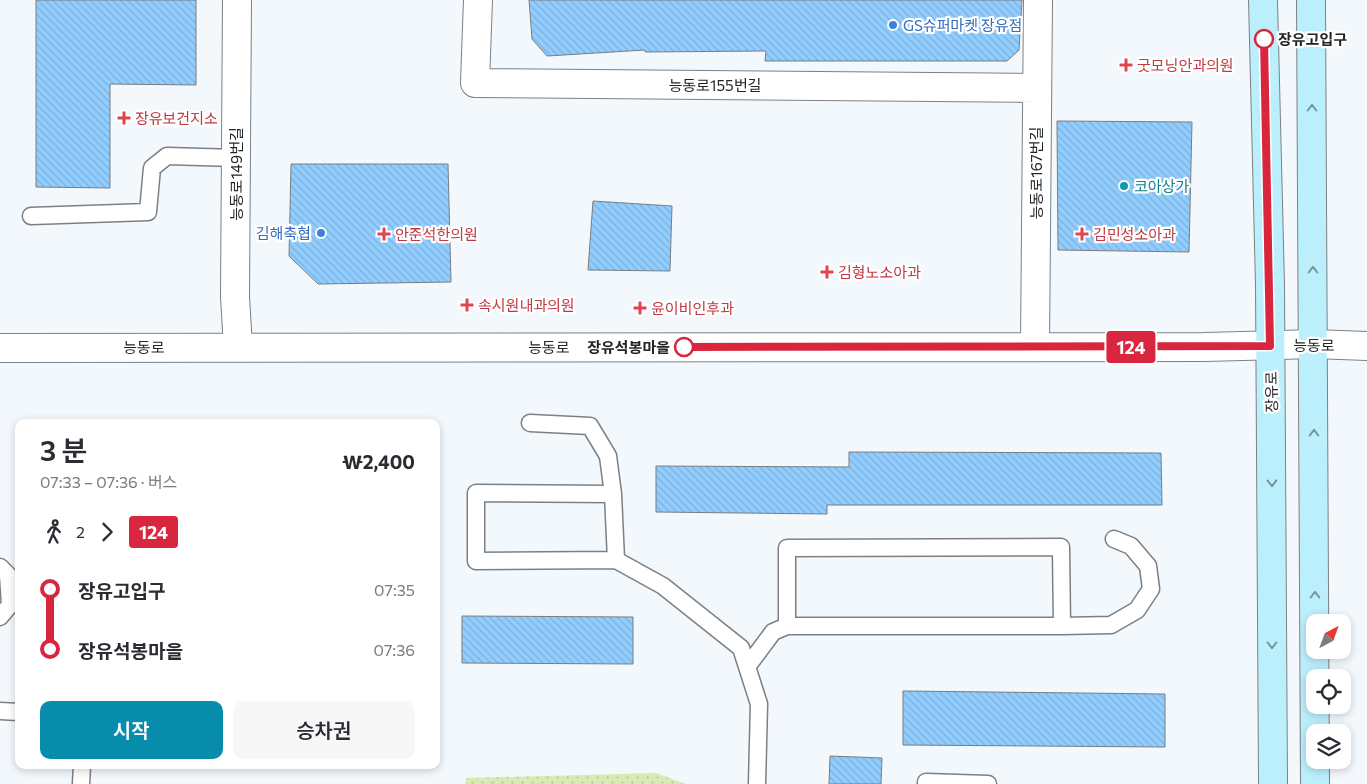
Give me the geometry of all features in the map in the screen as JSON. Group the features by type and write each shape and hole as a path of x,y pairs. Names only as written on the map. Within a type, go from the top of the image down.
{"main road":[{"name":"장유로","path":"1263,0 1270,346 1273,784"},
{"path":"1311,0 1315,784"}],"street":[{"name":"능동로149번길","path":"237,0 235,297 238,347"},
{"name":"능동로155번길","path":"478,0 475,83 1037,88"},
{"name":"능동로167번길","path":"1035,347 1038,0"},
{"name":"능동로","path":"0,348 1035,347 1270,346 1314,344 1367,346"}],"lane":[{"path":"31,216 148,212 152,168 167,156 236,158"},
{"path":"530,423 590,426 608,456 613,494 616,560"},
{"path":"613,494 476,493 476,561 616,560 663,586 742,648 759,704 757,784"},
{"path":"747,667 773,632 788,626 1111,625 1136,610 1151,590 1148,566 1131,546 1114,539"},
{"path":"788,626 787,548 1061,547 1062,626"},
{"path":"0,568 8,575 10,605 0,618"},
{"path":"0,711 15,712"},
{"path":"82,769 82,784"},
{"path":"926,784 926,782 988,784"}],"green space":[{"path":"656,773 686,784 465,784 466,778"}],"building":[{"name":"장유보건지소","path":"36,0 196,0 196,85 110,84 110,188 36,187"},
{"path":"529,0 1022,0 1019,50 1007,61 765,61 766,51 645,52 645,50 547,56 532,39"},
{"name":"코아상가","path":"1057,121 1192,122 1189,252 1058,250"},
{"path":"291,164 448,164 451,282 318,284 289,256"},
{"path":"593,201 672,206 670,271 588,270"},
{"path":"849,452 1161,453 1162,505 827,505 827,514 656,512 656,466 849,467"},
{"path":"462,616 633,617 633,664 462,663"},
{"path":"903,691 1165,694 1165,747 903,745"},
{"path":"830,756 882,758 881,784 829,784"}],"bus line":[{"name":"124","path":"684,347 1270,346 1264,39"}],"place":[{"name":"GS슈퍼마켓 장유점","path":"893,25"},
{"name":"장유고입구","path":"1264,39"},
{"name":"굿모닝안과의원","path":"1126,65"},
{"name":"장유보건지소","path":"124,118"},
{"name":"코아상가","path":"1124,186"},
{"name":"김해축협","path":"321,233"},
{"name":"안준석한의원","path":"384,234"},
{"name":"김민성소아과","path":"1082,234"},
{"name":"김형노소아과","path":"827,272"},
{"name":"속시원내과의원","path":"467,305"},
{"name":"윤이비인후과","path":"640,308"},
{"name":"장유석봉마을","path":"684,347"}]}
